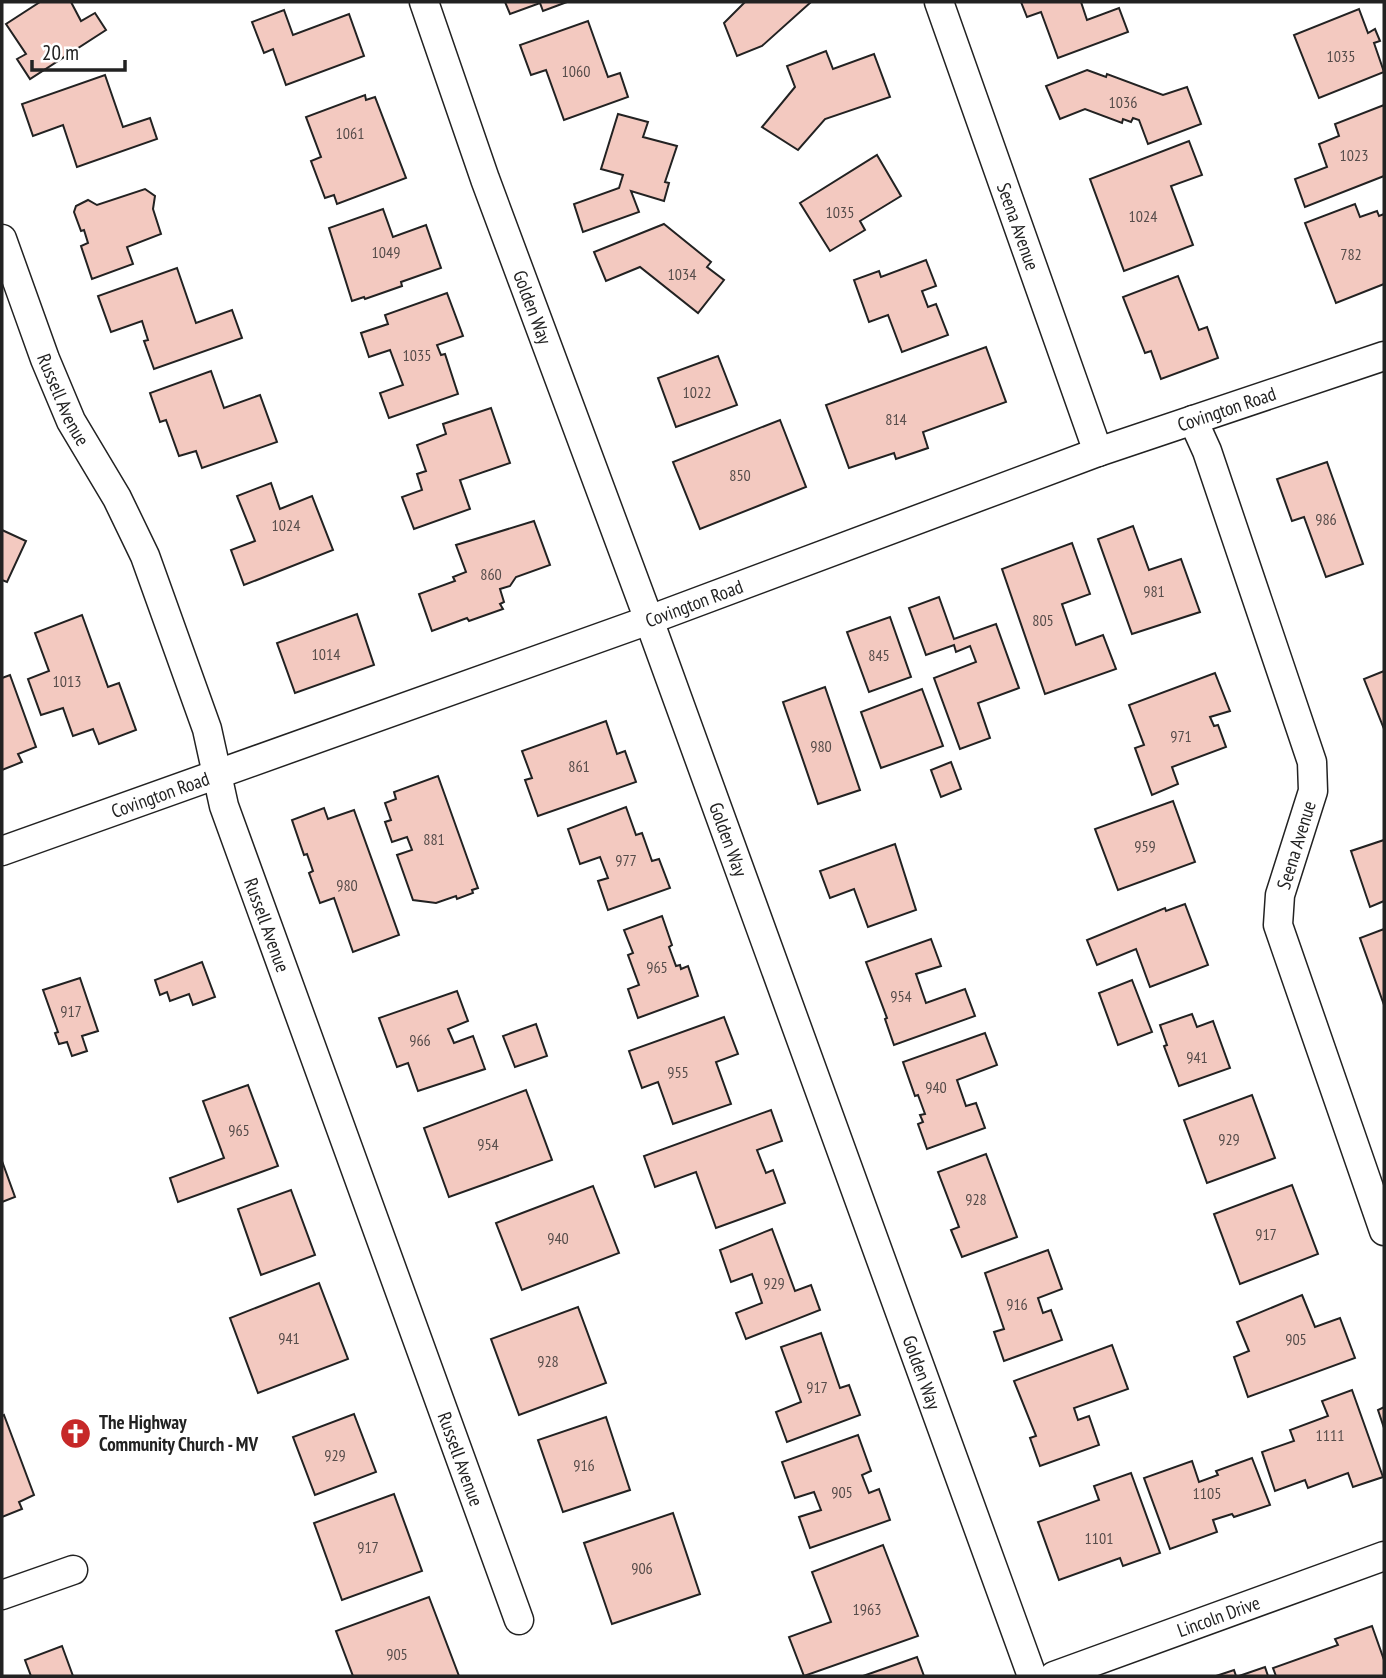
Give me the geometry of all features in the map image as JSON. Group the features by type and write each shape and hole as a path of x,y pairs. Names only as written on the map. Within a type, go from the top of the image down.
{"street":[{"name":"Golden Way","path":"424,2 485,179 649,620 1032,1676"},
{"name":"Seena Avenue","path":"939,2 1098,452"},
{"name":"Russell Avenue","path":"2,239 45,359 71,421 117,498 145,556 207,729 224,806 519,1620"},
{"name":"Covington Road","path":"2,851 649,620 1098,452 1384,356"},
{"name":"Seena Avenue","path":"1193,420 1207,451 1312,762 1313,791 1280,895 1278,925 1384,1231"},
{"name":"Lincoln Drive","path":"1054,1676 1384,1556"},
{"path":"2,1595 73,1570"}],"building":[{"path":"40,2 71,2 81,21 95,13 106,30 30,79 17,59 26,54 6,24"},
{"path":"505,2 567,2 543,11 540,3 510,14"},
{"path":"745,2 811,2 762,46 737,56 724,23"},
{"path":"1021,2 1081,2 1087,20 1119,8 1128,32 1058,58 1041,12 1027,17"},
{"path":"1359,9 1368,33 1375,29 1380,41 1374,43 1384,72 1319,98 1294,35"},
{"path":"284,10 293,35 349,14 364,56 286,85 273,49 264,53 252,22"},
{"path":"588,21 608,77 620,73 628,97 564,120 546,70 531,75 520,45"},
{"path":"826,51 833,69 874,54 890,97 825,119 798,150 762,127 795,87 787,66"},
{"path":"1087,70 1106,77 1107,74 1163,95 1187,87 1201,124 1148,144 1139,120 1133,118 1131,122 1123,119 1122,123 1085,109 1060,119 1046,86"},
{"path":"105,75 123,127 150,118 157,139 77,167 63,125 33,136 22,104"},
{"path":"365,95 366,100 375,97 406,178 337,204 334,195 325,198 311,161 321,157 306,117"},
{"path":"1384,105 1384,176 1305,207 1295,179 1327,167 1319,144 1339,136 1335,124"},
{"path":"618,114 648,122 643,137 677,146 665,182 669,183 664,201 631,191 639,212 583,232 574,204 619,188 623,175 601,169"},
{"path":"1189,141 1202,175 1171,186 1193,245 1124,271 1090,179"},
{"path":"877,155 901,196 860,221 865,230 830,251 800,203"},
{"path":"145,189 155,196 153,209 161,234 127,247 133,264 92,279 81,246 88,243 74,212 76,206 88,200 97,205"},
{"path":"1355,204 1360,217 1377,211 1379,216 1384,214 1384,284 1336,303 1305,223"},
{"path":"383,209 393,237 426,225 441,268 401,282 402,286 352,301 329,228"},
{"path":"664,224 711,262 707,267 724,280 698,313 640,267 606,281 594,252"},
{"path":"926,260 936,286 922,291 928,307 936,304 948,335 902,352 888,315 869,322 854,280 879,271 881,277"},
{"path":"177,268 196,323 232,310 242,338 154,369 144,341 148,340 142,321 111,332 98,296"},
{"path":"1178,276 1199,330 1207,327 1218,358 1161,379 1151,351 1145,353 1123,297"},
{"path":"447,293 463,336 437,345 441,355 445,354 458,394 389,418 380,393 403,385 390,350 369,357 361,333 388,324 385,315"},
{"path":"986,347 1006,402 923,432 928,448 896,459 894,453 849,468 826,405"},
{"path":"718,356 737,405 676,427 658,378"},
{"path":"211,371 224,408 260,395 277,442 202,468 196,451 179,456 166,420 160,422 150,393"},
{"path":"491,408 510,463 460,480 470,509 414,529 402,497 422,490 417,474 426,471 417,445 446,434 443,424"},
{"path":"780,420 806,487 700,529 673,462"},
{"path":"1327,462 1363,564 1326,577 1304,517 1292,521 1277,479"},
{"path":"271,483 280,509 312,496 333,550 244,585 231,550 255,541 237,496"},
{"path":"534,521 550,565 516,577 510,586 500,589 504,602 500,604 503,609 432,631 419,594 455,581 453,577 466,572 456,545"},
{"path":"1133,526 1149,570 1181,559 1200,612 1132,634 1098,539"},
{"path":"2,530 26,541 7,582 2,580"},
{"path":"1072,543 1090,594 1062,604 1076,645 1103,635 1116,669 1045,694 1002,569"},
{"path":"939,597 954,639 996,624 1019,688 978,703 990,738 960,749 934,678 976,662 970,646 956,652 954,645 926,655 909,608"},
{"path":"357,614 374,665 295,693 277,643"},
{"path":"82,615 108,687 119,683 136,730 99,744 93,729 73,736 63,708 41,715 28,679 49,671 35,633"},
{"path":"890,617 911,677 869,692 847,632"},
{"path":"1384,671 1384,729 1364,679"},
{"path":"1215,673 1230,711 1210,717 1214,726 1218,725 1226,747 1172,767 1178,784 1152,795 1135,748 1144,745 1129,705"},
{"path":"10,675 36,747 18,754 22,762 2,770 2,678"},
{"path":"825,687 860,790 818,804 783,702"},
{"path":"922,689 943,746 881,768 861,712"},
{"path":"606,721 617,754 625,751 636,782 538,816 525,780 532,778 522,751"},
{"path":"951,762 961,789 941,797 931,770"},
{"path":"438,776 478,888 472,890 473,893 457,899 456,896 436,903 413,900 397,855 412,850 407,837 392,842 385,822 391,820 385,803 396,799 394,792"},
{"path":"1173,801 1195,862 1118,890 1095,829"},
{"path":"626,807 636,835 642,833 652,861 659,859 670,888 608,910 598,881 608,878 600,857 580,864 568,829"},
{"path":"324,808 328,819 354,810 399,935 353,952 334,898 320,903 309,873 313,871 307,854 304,855 292,820"},
{"path":"1384,840 1384,901 1370,907 1351,851"},
{"path":"895,844 916,910 868,927 854,889 830,898 820,871"},
{"path":"1185,904 1208,965 1150,987 1136,949 1097,965 1087,940 1165,908 1166,911"},
{"path":"662,916 676,966 680,965 681,969 688,966 698,996 638,1018 628,989 639,985 628,955 633,953 624,930"},
{"path":"1384,929 1384,1005 1360,938"},
{"path":"931,939 941,966 916,974 926,1003 965,989 975,1016 894,1045 866,962"},
{"path":"202,962 215,997 193,1005 189,994 170,1001 167,992 160,995 155,980"},
{"path":"80,978 98,1031 82,1036 87,1051 72,1056 67,1042 59,1044 55,1033 58,1032 43,990"},
{"path":"1132,980 1152,1032 1118,1045 1099,993"},
{"path":"457,991 468,1021 448,1029 454,1043 473,1036 485,1069 418,1091 408,1063 397,1067 379,1018"},
{"path":"1192,1014 1197,1027 1213,1021 1230,1068 1179,1086 1164,1046 1167,1045 1160,1025"},
{"path":"724,1017 738,1054 716,1062 731,1104 673,1124 658,1082 642,1088 629,1051"},
{"path":"536,1024 547,1056 515,1067 503,1036"},
{"path":"985,1033 997,1065 957,1080 966,1106 976,1103 985,1128 927,1149 918,1124 923,1122 920,1115 925,1114 918,1095 915,1096 903,1062"},
{"path":"248,1085 278,1166 178,1202 170,1178 224,1158 203,1101"},
{"path":"526,1090 552,1160 449,1197 424,1128"},
{"path":"1252,1095 1275,1158 1207,1183 1184,1120"},
{"path":"771,1110 782,1141 757,1150 766,1173 773,1170 785,1203 716,1228 696,1172 655,1187 644,1156"},
{"path":"986,1154 1017,1237 962,1257 951,1230 959,1227 938,1172"},
{"path":"2,1161 15,1197 2,1202"},
{"path":"1292,1185 1318,1254 1240,1284 1214,1214"},
{"path":"593,1186 619,1253 522,1290 496,1223"},
{"path":"291,1190 315,1255 261,1275 238,1209"},
{"path":"772,1229 795,1291 811,1285 820,1310 746,1339 736,1313 762,1303 752,1274 731,1282 720,1250"},
{"path":"1048,1250 1062,1289 1038,1298 1043,1313 1051,1310 1062,1340 1004,1361 994,1332 1004,1329 985,1273"},
{"path":"319,1283 348,1359 258,1393 230,1318"},
{"path":"1302,1295 1315,1327 1340,1318 1355,1358 1248,1397 1234,1357 1249,1351 1237,1322"},
{"path":"578,1307 606,1383 519,1415 491,1339"},
{"path":"821,1333 840,1388 849,1385 860,1415 787,1442 776,1412 801,1402 781,1347"},
{"path":"1112,1345 1128,1389 1074,1408 1078,1420 1089,1416 1099,1445 1040,1466 1030,1438 1036,1436 1014,1381"},
{"path":"1352,1390 1383,1477 1353,1487 1348,1473 1308,1488 1305,1480 1275,1491 1262,1452 1294,1441 1290,1430 1328,1416 1322,1401"},
{"path":"1384,1407 1384,1428 1378,1410"},
{"path":"354,1414 376,1472 315,1495 293,1437"},
{"path":"4,1415 34,1495 19,1502 22,1509 2,1517 2,1416"},
{"path":"606,1417 630,1490 563,1512 538,1440"},
{"path":"858,1435 871,1471 862,1475 869,1493 879,1489 890,1520 810,1548 799,1517 821,1510 814,1492 795,1498 782,1462"},
{"path":"1252,1458 1270,1505 1234,1517 1232,1514 1213,1520 1217,1532 1170,1549 1144,1478 1192,1461 1199,1482 1218,1475 1216,1471"},
{"path":"1131,1473 1160,1553 1123,1566 1120,1558 1059,1580 1038,1522 1099,1500 1094,1486"},
{"path":"394,1494 422,1571 342,1600 314,1523"},
{"path":"673,1513 700,1594 612,1624 584,1543"},
{"path":"883,1545 918,1636 804,1676 789,1637 831,1622 812,1572"},
{"path":"429,1597 459,1676 353,1676 336,1631"},
{"path":"1372,1626 1384,1660 1384,1676 1276,1676 1273,1668 1338,1645 1335,1639"},
{"path":"62,1646 73,1676 31,1676 25,1660"},
{"path":"917,1657 924,1676 863,1676 903,1662"},
{"path":"1265,1667 1268,1676 1239,1676"},
{"path":"1234,1670 1236,1676 1216,1676"}],"place":[{"name":"The Highway Community Church - MV","path":"76,1433"}]}
